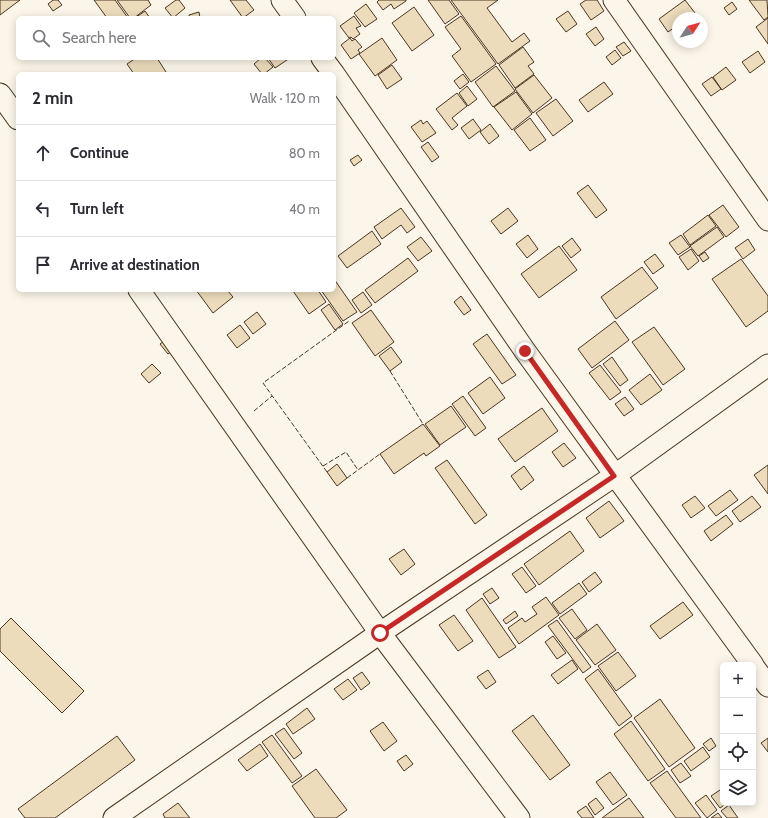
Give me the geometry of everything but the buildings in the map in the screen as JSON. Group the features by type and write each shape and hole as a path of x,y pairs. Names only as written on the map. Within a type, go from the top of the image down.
{"street":[{"path":"282,0 294,16"},
{"path":"614,0 768,220"},
{"path":"324,60 332,72"},
{"path":"336,77 525,351 614,476 751,662"},
{"path":"0,94 16,117"},
{"path":"140,292 380,633 519,818"},
{"path":"114,818 380,633 614,476 768,365"},
{"path":"756,669 768,686"}],"fence":[{"path":"327,472 263,383 349,321"},
{"path":"390,371 423,424"},
{"path":"254,411 272,396"},
{"path":"323,466 346,452 358,470"},
{"path":"347,478 380,454"}],"route":[{"path":"380,633 614,476 525,351"}]}
